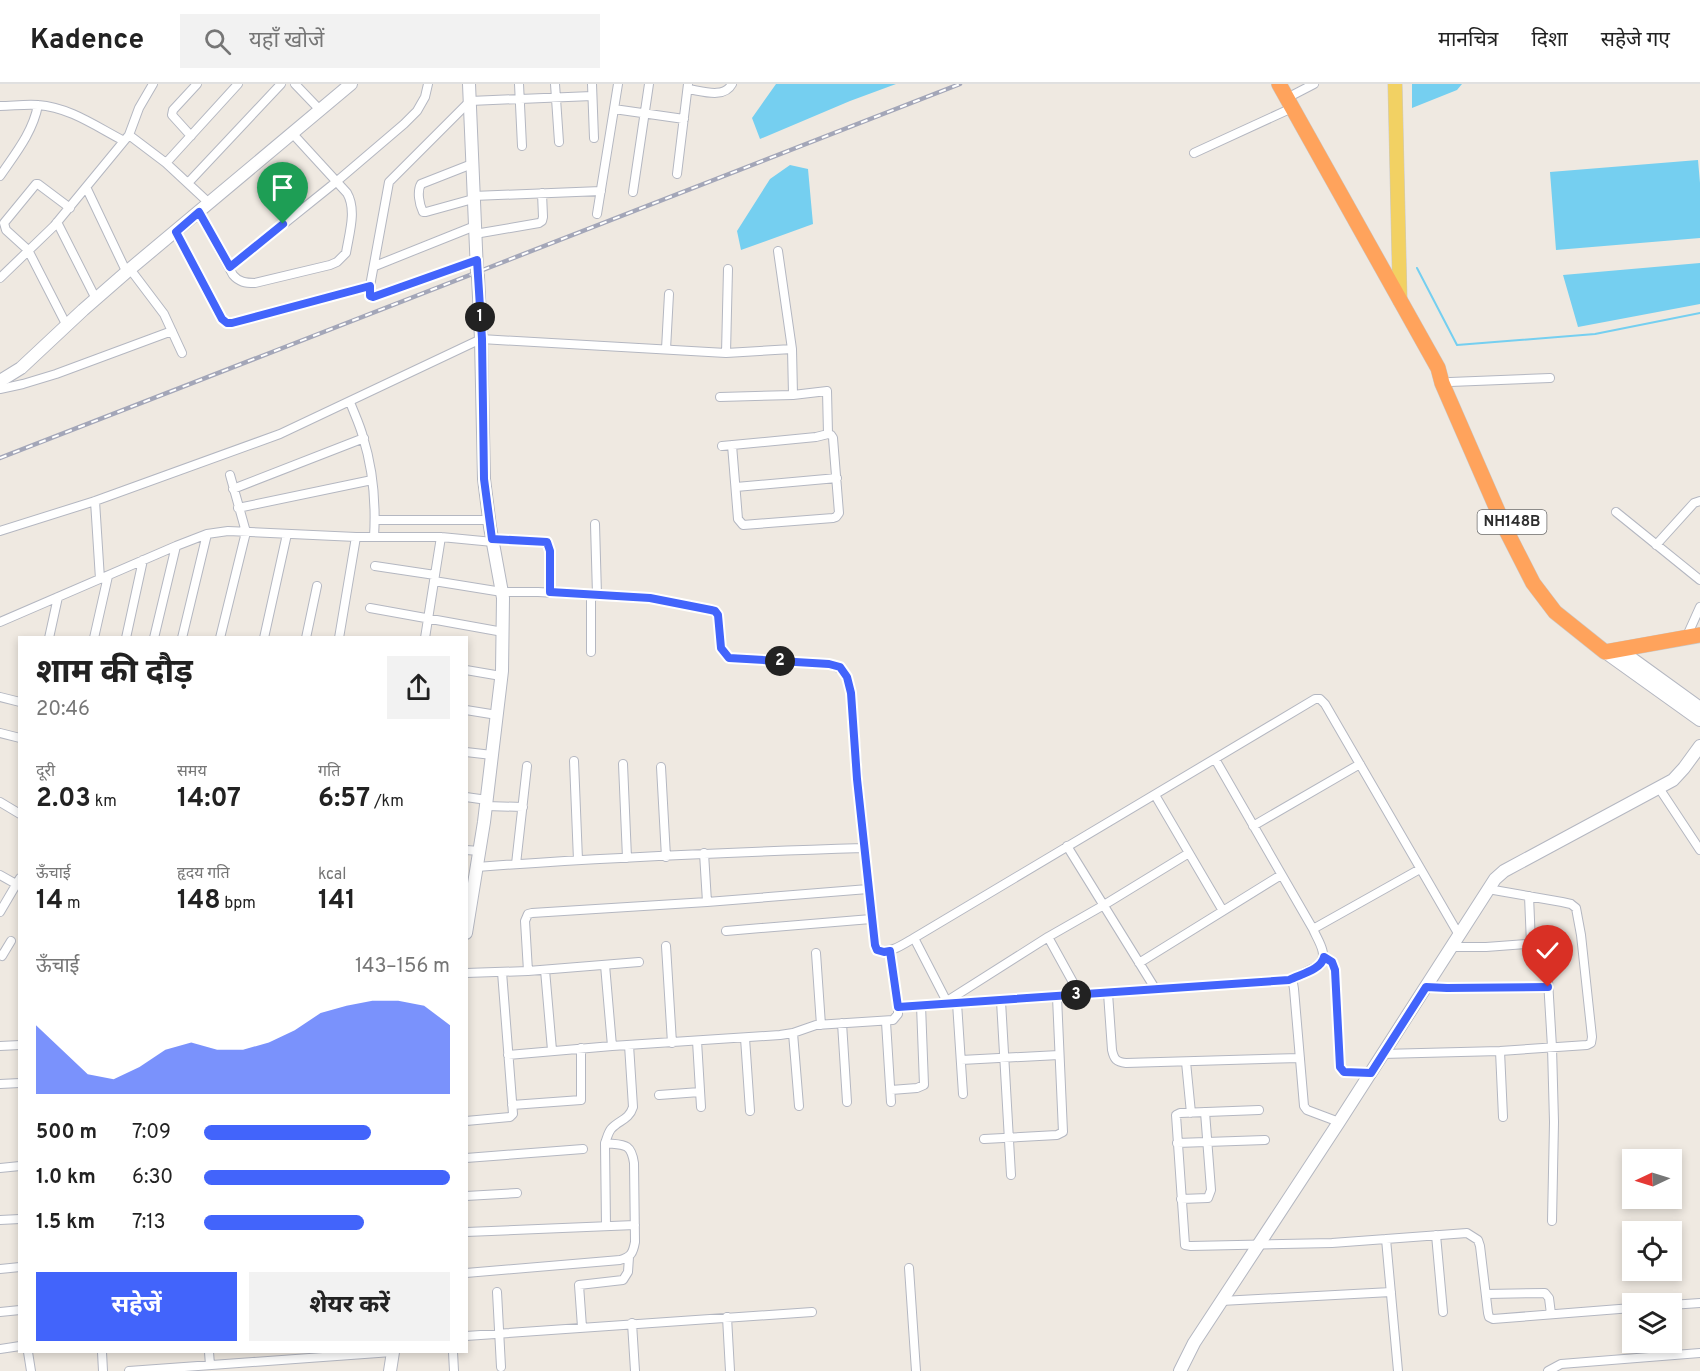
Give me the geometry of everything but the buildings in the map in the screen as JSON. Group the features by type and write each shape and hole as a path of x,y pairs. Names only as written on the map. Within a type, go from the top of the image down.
{"highway":[{"name":"NH148B","path":"1279,84 1438,368 1450,382 1529,558 1558,609"},
{"name":"NH148B","path":"1438,368 1506,530 1533,583 1558,609 1613,651"},
{"path":"1613,651 1693,637"}],"main road":[{"path":"1395,84 1400,301"}],"street":[{"path":"0,278 70,208 127,138 139,108 153,84"},
{"path":"191,136 171,115 197,84"},
{"path":"166,163 238,84"},
{"path":"188,183 281,84"},
{"path":"295,84 320,110"},
{"path":"0,381 21,368 96,299 351,84"},
{"path":"230,267 336,182 417,111 425,97 428,84"},
{"path":"468,912 470,888 477,867 487,803 501,676 503,632 502,592 484,479 481,333 469,84"},
{"path":"519,84 522,146"},
{"path":"555,84 559,142"},
{"path":"592,84 594,138"},
{"path":"597,214 618,84"},
{"path":"633,192 649,84"},
{"path":"677,174 688,86 716,93 725,92 731,88 732,84"},
{"path":"1194,153 1289,103 1314,84"},
{"path":"477,260 373,297 370,296 389,182 470,101 592,96"},
{"path":"0,176 29,132 38,105"},
{"path":"1,108 38,105 57,109 127,138 166,163 208,203"},
{"path":"614,109 684,119"},
{"path":"199,212 237,279 245,283 255,283 330,265 342,258 346,253 352,201 292,133"},
{"path":"472,164 421,184 418,191 423,212 473,197 601,191"},
{"path":"67,326 28,250 6,230 4,223 34,185 38,184 70,208"},
{"path":"86,187 129,271 164,314 182,354"},
{"path":"375,266 475,230 539,223 543,217 542,194"},
{"path":"57,222 96,299"},
{"path":"176,232 222,319 227,323 370,286"},
{"path":"778,251 792,350 793,395"},
{"path":"726,353 728,269"},
{"path":"666,349 669,294"},
{"path":"0,389 56,374 172,331"},
{"path":"0,531 95,501 280,434 350,402 481,333 726,353 792,350"},
{"path":"1450,382 1550,378"},
{"path":"720,397 793,395 828,391 828,434"},
{"path":"350,402 364,438 372,480 374,537"},
{"path":"722,446 828,434"},
{"path":"732,445 738,519 743,525 833,518 838,515 837,478 833,438 828,434"},
{"path":"233,489 364,438"},
{"path":"220,636 246,531 230,476"},
{"path":"736,487 837,478"},
{"path":"238,508 372,480"},
{"path":"94,636 104,577 95,501"},
{"path":"1656,545 1694,503 1700,501"},
{"path":"1616,512 1700,580"},
{"path":"375,520 489,520"},
{"path":"591,652 595,524"},
{"path":"0,622 176,546 207,534 228,531 547,542 550,551 550,592"},
{"path":"182,636 207,534"},
{"path":"264,636 287,534"},
{"path":"339,636 356,537"},
{"path":"425,636 441,537"},
{"path":"154,636 176,546"},
{"path":"126,636 143,560"},
{"path":"375,566 502,592 550,592 650,598 715,611 718,615 721,648 729,658 829,664 840,667 847,677 851,693 871,919 877,950 890,951 914,938 1315,699 1320,699 1325,704 1459,935"},
{"path":"306,636 317,586"},
{"path":"49,636 58,597"},
{"path":"1693,637 1700,607"},
{"path":"370,608 503,632"},
{"path":"1613,651 1700,708"},
{"path":"1613,651 1700,720"},
{"path":"468,670 501,676"},
{"path":"0,697 18,702"},
{"path":"468,710 497,715"},
{"path":"0,733 18,738"},
{"path":"1180,1371 1194,1343 1495,879 1504,871 1673,780 1700,746"},
{"path":"468,752 492,755"},
{"path":"898,1007 944,1002 1056,997 1289,980 1314,969 1323,962 1323,951 1313,929 1215,759"},
{"path":"574,761 578,860"},
{"path":"623,764 627,858"},
{"path":"1252,826 1360,764"},
{"path":"516,864 527,766"},
{"path":"662,766 666,857"},
{"path":"1659,788 1700,850"},
{"path":"1155,795 1223,911"},
{"path":"468,798 487,803 523,807"},
{"path":"0,802 18,813"},
{"path":"1067,846 1156,990"},
{"path":"477,867 704,853 864,848"},
{"path":"468,850 480,851"},
{"path":"704,853 707,902"},
{"path":"944,1002 1189,853"},
{"path":"1313,929 1420,869"},
{"path":"0,875 18,881 0,912"},
{"path":"1139,963 1281,875"},
{"path":"528,971 525,921 528,914 868,889"},
{"path":"1382,1054 1500,1051 1587,1045 1591,1042 1581,935 1576,908 1562,902 1488,889"},
{"path":"1529,896 1531,944"},
{"path":"726,931 871,919"},
{"path":"1048,937 1080,995"},
{"path":"914,938 944,1002"},
{"path":"1,957 11,940"},
{"path":"1451,947 1540,943 1545,947 1552,1047 1554,1122 1552,1221"},
{"path":"666,946 672,1042"},
{"path":"508,1055 552,1050 746,1038 794,1033 821,1025 886,1022 897,1018 898,1007 890,951"},
{"path":"816,953 821,1025"},
{"path":"1324,957 1332,962 1335,970 1340,1067 1344,1072 1371,1073"},
{"path":"468,973 545,970 639,962"},
{"path":"605,965 612,1046"},
{"path":"545,970 552,1050"},
{"path":"468,1121 510,1117 513,1114 502,972"},
{"path":"1289,980 1293,983 1294,988 1304,1106 1307,1110 1339,1122"},
{"path":"1426,987 1548,987"},
{"path":"1108,993 1112,1050 1114,1058 1119,1062 1300,1058"},
{"path":"984,1139 1057,1135 1063,1132 1056,997"},
{"path":"1001,1000 1011,1175"},
{"path":"957,1003 963,1094"},
{"path":"891,1090 917,1088 924,1085 921,1005"},
{"path":"886,1022 891,1102"},
{"path":"842,1023 847,1102"},
{"path":"794,1033 799,1106"},
{"path":"746,1038 750,1111"},
{"path":"697,1041 701,1107"},
{"path":"0,1046 18,1045"},
{"path":"606,1226 605,1143 609,1132 631,1114 633,1107 629,1045"},
{"path":"512,1105 581,1100 581,1048"},
{"path":"1500,1051 1503,1117"},
{"path":"961,1060 1059,1055"},
{"path":"1186,1062 1191,1113"},
{"path":"0,1084 18,1083"},
{"path":"659,1095 700,1092"},
{"path":"1259,1110 1176,1115 1185,1245 1257,1245 1467,1233 1478,1240 1488,1313 1493,1319 1622,1309"},
{"path":"1181,1199 1210,1196 1205,1112"},
{"path":"1177,1143 1265,1140"},
{"path":"468,1273 620,1260 629,1257 633,1252 635,1242 633,1154 626,1146 605,1143"},
{"path":"468,1158 583,1149"},
{"path":"0,1168 18,1166"},
{"path":"468,1196 517,1193"},
{"path":"0,1220 18,1220"},
{"path":"468,1232 635,1225"},
{"path":"1436,1235 1443,1312"},
{"path":"1386,1239 1398,1371"},
{"path":"582,1327 579,1285 623,1280 628,1272 629,1257"},
{"path":"0,1269 18,1267"},
{"path":"909,1268 916,1371"},
{"path":"497,1292 501,1367"},
{"path":"1221,1301 1391,1292"},
{"path":"1486,1294 1545,1293 1549,1298 1551,1314"},
{"path":"1682,1304 1700,1303"},
{"path":"0,1312 18,1310"},
{"path":"468,1336 812,1312"},
{"path":"727,1317 730,1371"},
{"path":"632,1323 635,1371"},
{"path":"0,1348 18,1346"},
{"path":"28,1353 31,1371"},
{"path":"102,1353 103,1371"},
{"path":"209,1353 210,1365"},
{"path":"129,1371 379,1353"},
{"path":"390,1371 393,1353"},
{"path":"453,1353 454,1371"},
{"path":"1548,1371 1561,1364 1700,1353"}],"water":[{"path":"776,84 896,84 760,139 752,118"},
{"path":"1412,84 1462,84 1457,90 1412,108"},
{"path":"1698,160 1700,238 1556,250 1550,172"},
{"path":"790,165 808,169 813,224 741,250 737,231 770,179"},
{"path":"1700,263 1700,304 1578,327 1563,275"}],"waterway":[{"path":"1417,268 1457,345 1595,334 1700,313"}],"railway":[{"path":"0,458 960,84"}],"route":[{"path":"283,224 230,267 199,212 176,232 222,319 227,323 370,286 370,296 373,297 477,260 482,339 484,479 492,539 547,542 550,551 550,592 650,598 715,611 718,615 721,648 729,658 829,664 840,667 847,677 851,693 857,779 875,945 877,950 890,951 898,1007 1289,980 1314,969 1323,962 1324,957 1332,962 1335,970 1340,1067 1344,1072 1371,1073 1426,987 1548,987"}]}
